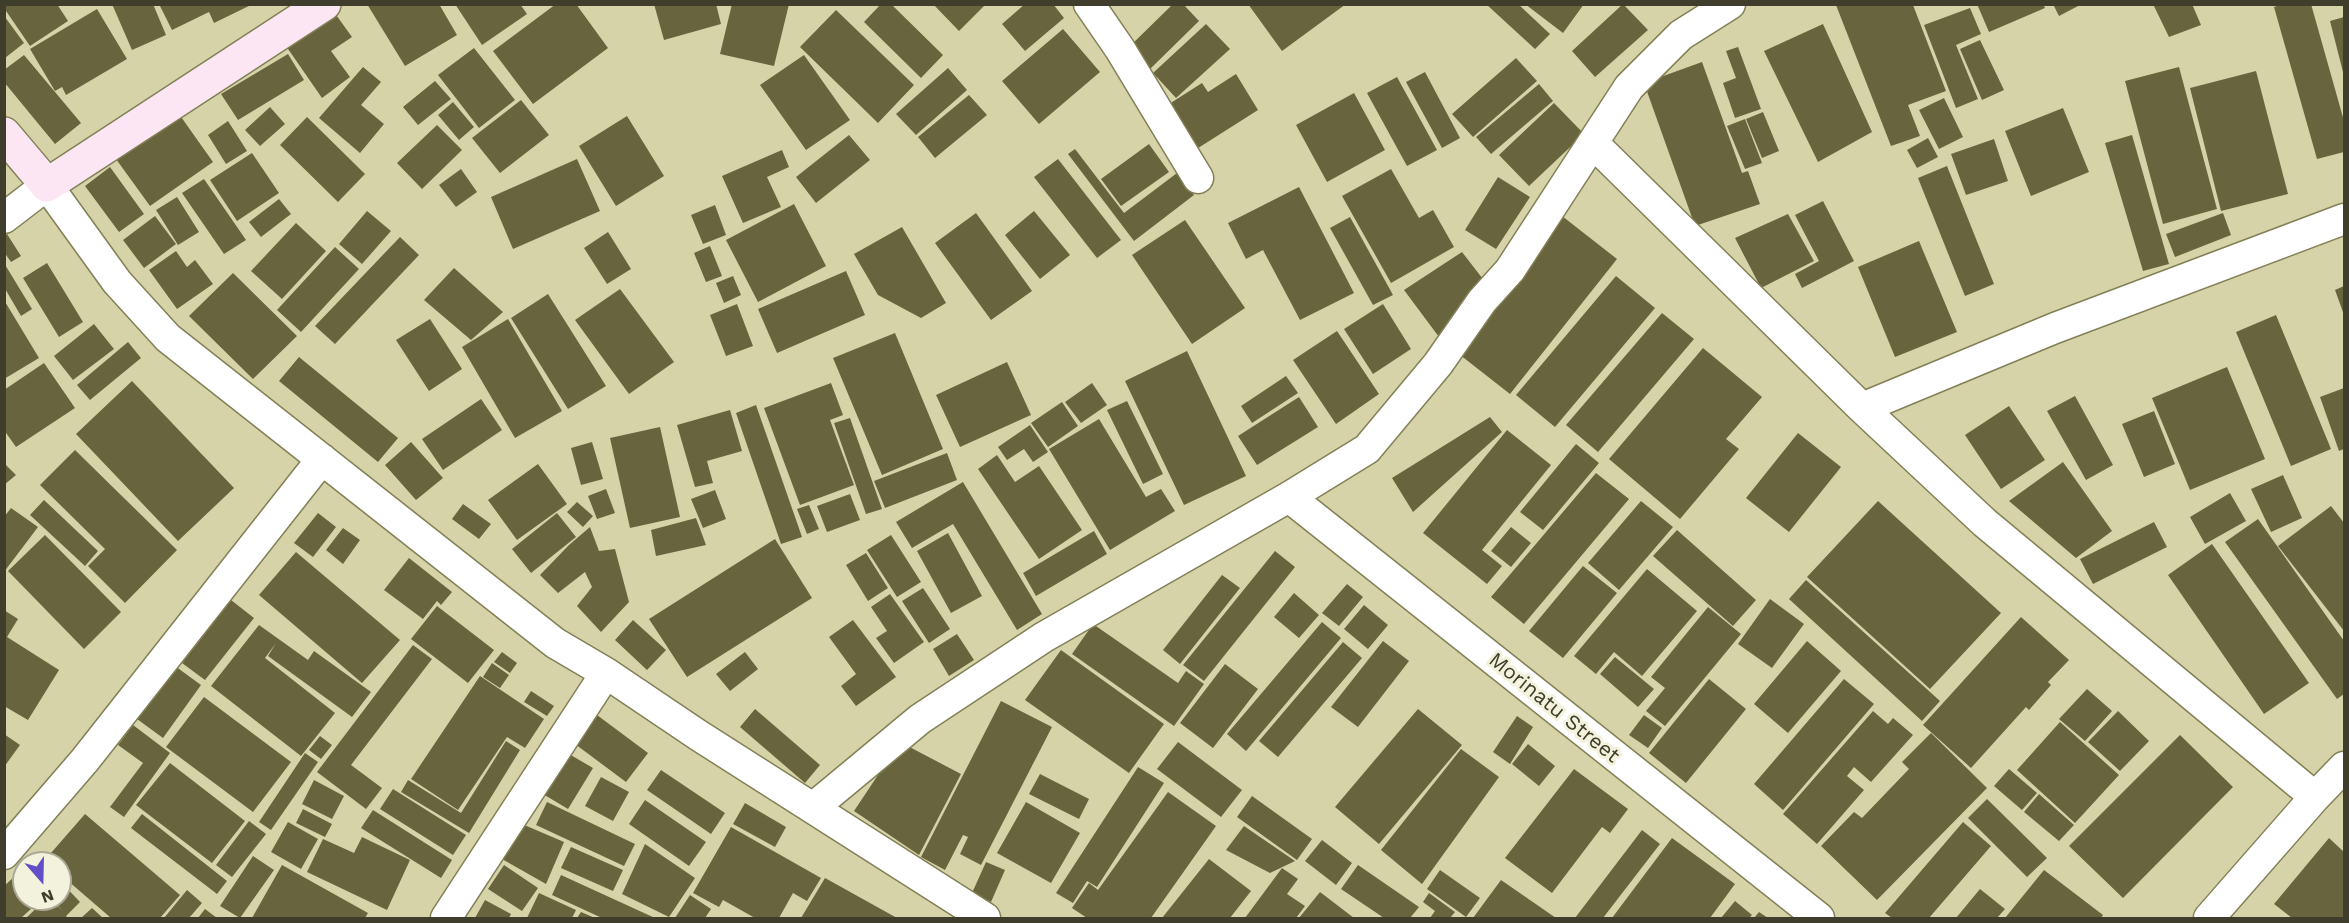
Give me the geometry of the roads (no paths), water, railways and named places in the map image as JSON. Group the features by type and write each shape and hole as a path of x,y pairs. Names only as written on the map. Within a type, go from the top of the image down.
{"street":[{"path":"4,218 47,185 324,4"},
{"path":"1089,4 1120,49 1198,178"},
{"path":"814,807 920,719 1044,637 1290,497 1367,449 1438,364 1482,302 1510,270 1629,87 1681,34 1730,4"},
{"path":"4,134 47,185 117,282 168,338 555,643 606,673 814,807 966,913"},
{"path":"1593,143 1862,408 1985,523 2315,797"},
{"path":"1862,408 2055,328 2344,219"},
{"path":"4,854 85,760 322,459"},
{"name":"Morinatu Street","path":"1290,497 1819,918"},
{"path":"446,918 606,673"},
{"path":"2209,918 2344,767"}]}
